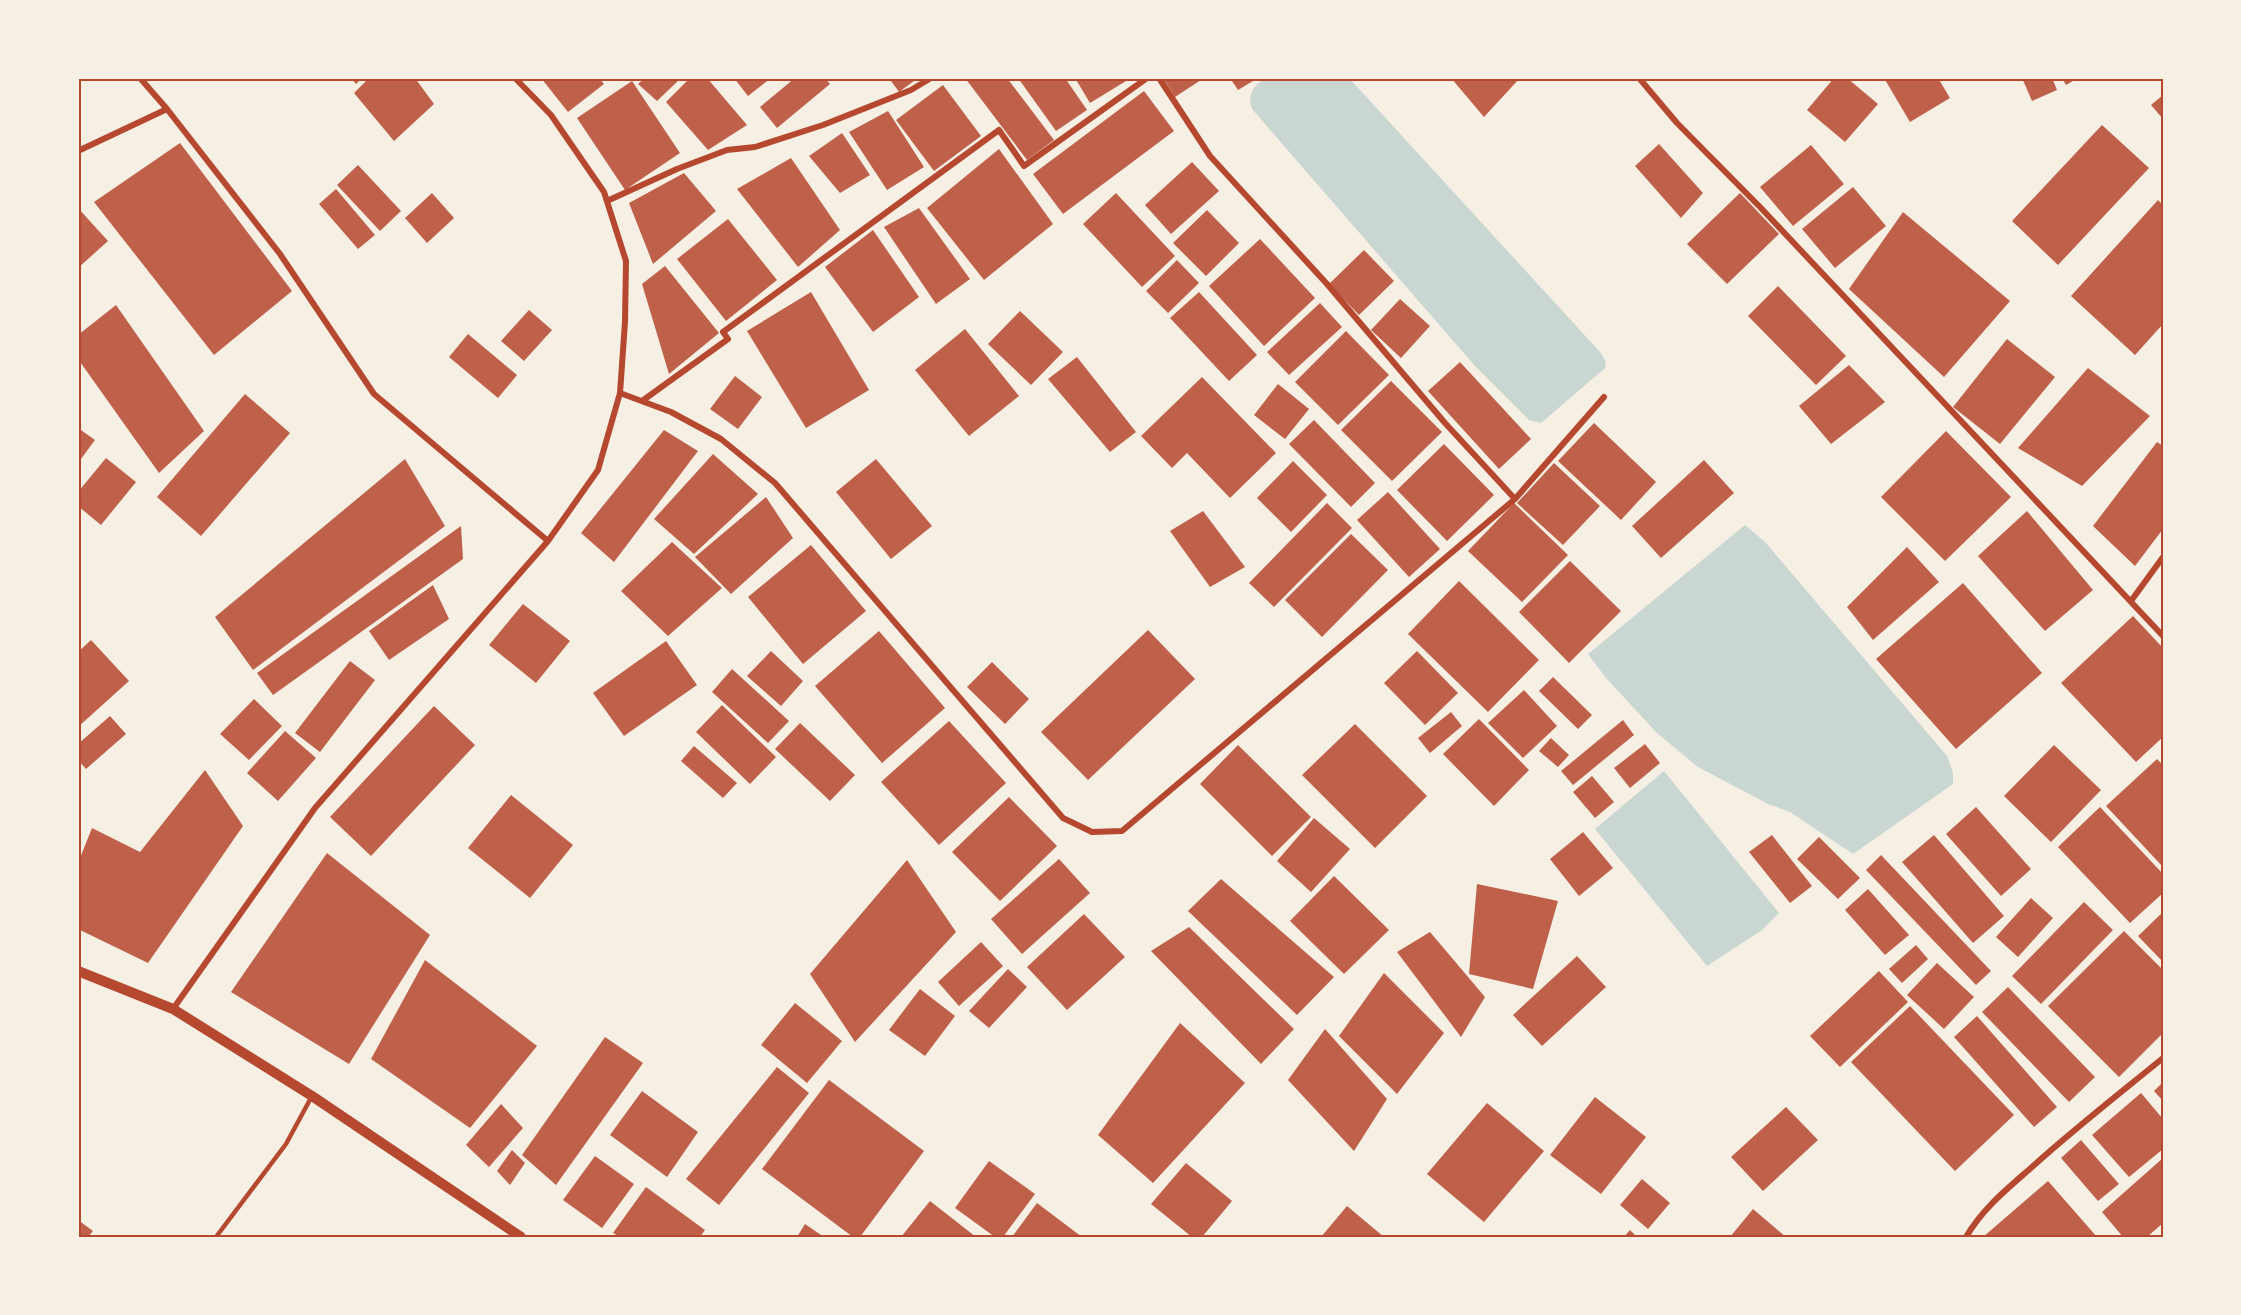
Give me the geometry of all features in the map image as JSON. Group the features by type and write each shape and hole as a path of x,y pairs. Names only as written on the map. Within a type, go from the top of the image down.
{"street":[{"path":"140,78 167,109 280,254 374,394 548,541"},
{"path":"173,1009 315,808 548,541 598,470 620,393 626,261 604,192 551,115 515,78"},
{"path":"606,201 677,169 727,150 755,147 824,125 911,90 931,78"},
{"path":"642,401 728,339 723,332 999,130 1024,166 1147,78"},
{"path":"1159,78 1210,156 1327,284 1445,423 1515,499"},
{"path":"1639,78 1677,123 1760,207 2163,636"},
{"path":"78,151 167,109"},
{"path":"620,393 671,412 721,439 775,483 1063,818 1092,832 1122,831 1515,499 1604,397"},
{"path":"2131,601 2163,557"},
{"path":"78,971 173,1009 312,1096 522,1237"},
{"path":"1966,1237 1980,1215 2007,1190 2073,1131 2163,1058"}],"lane":[{"path":"216,1237 286,1144 312,1096"}],"shaded area":[{"path":"1265,78 1349,78 1600,352 1606,362 1605,368 1541,423 1529,420 1475,366 1252,109 1250,100 1252,92"},
{"path":"1745,525 1765,542 1947,756 1953,773 1953,784 1853,854 1790,812 1768,804 1698,767 1657,733 1606,678 1588,654"},
{"path":"1664,771 1779,913 1762,930 1707,966 1595,829"}],"building":[{"path":"351,78 362,78 356,84"},
{"path":"369,78 415,78 434,104 394,141 354,93"},
{"path":"541,78 599,78 604,84 568,112"},
{"path":"645,78 681,78 657,101 638,84"},
{"path":"690,78 707,78 747,125 708,150 666,102"},
{"path":"734,78 771,78 748,96"},
{"path":"795,78 825,78 830,84 777,128 760,107"},
{"path":"889,78 918,78 899,92"},
{"path":"965,78 1007,78 1054,140 1027,160"},
{"path":"1018,78 1065,78 1087,110 1056,131"},
{"path":"1075,78 1131,78 1090,103"},
{"path":"1163,78 1204,78 1175,97"},
{"path":"1230,78 1258,78 1238,90"},
{"path":"1451,78 1520,78 1484,117"},
{"path":"1834,78 1847,78 1878,104 1845,142 1807,110"},
{"path":"1884,78 1938,78 1950,98 1910,122"},
{"path":"2022,78 2052,78 2057,90 2032,101"},
{"path":"2062,78 2078,78 2066,85"},
{"path":"632,81 680,153 625,190 577,118"},
{"path":"943,85 981,136 934,171 896,120"},
{"path":"1144,91 1174,131 1063,214 1033,174"},
{"path":"2163,95 2163,119 2151,105"},
{"path":"888,111 924,167 887,190 849,132"},
{"path":"2102,125 2149,168 2058,265 2012,221"},
{"path":"842,133 870,175 840,193 809,156"},
{"path":"180,143 292,291 214,355 94,202"},
{"path":"1659,144 1703,193 1681,218 1635,166"},
{"path":"1811,145 1844,184 1793,226 1760,187"},
{"path":"999,149 1053,224 984,280 927,208"},
{"path":"791,158 840,230 798,267 737,189"},
{"path":"1192,162 1219,191 1171,234 1145,205"},
{"path":"358,165 401,211 380,231 337,185"},
{"path":"684,173 716,211 653,264 629,203"},
{"path":"1853,187 1886,226 1835,268 1802,229"},
{"path":"336,189 375,235 358,249 319,204"},
{"path":"432,193 454,218 427,243 405,218"},
{"path":"1116,193 1175,256 1142,287 1083,224"},
{"path":"1740,193 1779,234 1727,284 1687,244"},
{"path":"2158,200 2163,205 2163,324 2135,355 2071,296"},
{"path":"78,208 108,241 78,268"},
{"path":"919,208 970,279 936,304 884,227"},
{"path":"1207,210 1239,243 1206,276 1173,243"},
{"path":"1903,212 2010,301 1944,377 1849,289"},
{"path":"728,219 777,280 726,321 677,259"},
{"path":"873,230 919,297 873,332 825,267"},
{"path":"1260,239 1315,298 1264,346 1209,286"},
{"path":"1364,250 1394,281 1359,315 1329,284"},
{"path":"1177,260 1199,283 1168,313 1146,291"},
{"path":"665,266 719,333 669,374 642,284"},
{"path":"1778,286 1846,356 1816,385 1748,316"},
{"path":"811,292 869,390 806,428 747,331"},
{"path":"1199,292 1257,355 1229,381 1170,318"},
{"path":"1400,299 1430,326 1401,358 1371,330"},
{"path":"1320,303 1342,327 1289,375 1267,352"},
{"path":"116,305 204,431 159,473 78,359 78,335"},
{"path":"529,310 552,330 524,361 501,341"},
{"path":"1020,311 1063,352 1031,385 988,344"},
{"path":"965,329 1019,396 969,436 915,370"},
{"path":"1346,331 1389,375 1338,425 1295,382"},
{"path":"468,334 517,375 498,398 449,357"},
{"path":"2007,339 2055,377 2000,444 1953,407"},
{"path":"1077,357 1136,432 1110,452 1048,379"},
{"path":"1460,362 1531,439 1499,469 1428,391"},
{"path":"1849,365 1885,402 1831,444 1799,406"},
{"path":"2088,368 2150,416 2082,486 2018,448"},
{"path":"735,376 762,397 738,429 710,409"},
{"path":"1202,377 1276,453 1230,498 1187,453 1172,468 1141,436"},
{"path":"1391,381 1442,432 1392,481 1341,430"},
{"path":"1278,384 1309,409 1285,439 1254,415"},
{"path":"245,394 290,433 201,536 157,497"},
{"path":"1314,420 1375,483 1351,507 1289,444"},
{"path":"1594,423 1656,482 1621,520 1558,461"},
{"path":"78,428 95,440 78,463"},
{"path":"664,430 698,451 614,562 581,533"},
{"path":"1946,431 2011,497 1945,561 1881,497"},
{"path":"2157,442 2163,446 2163,529 2135,566 2093,526"},
{"path":"1444,444 1494,495 1447,541 1397,490"},
{"path":"713,454 758,494 694,554 654,519"},
{"path":"106,458 136,482 101,525 78,506 78,492"},
{"path":"405,459 445,526 253,670 215,617"},
{"path":"876,459 932,526 891,559 836,492"},
{"path":"1704,460 1734,493 1661,558 1632,526"},
{"path":"1293,461 1327,495 1291,532 1257,498"},
{"path":"1554,463 1600,506 1563,545 1517,503"},
{"path":"1388,492 1440,549 1409,577 1357,520"},
{"path":"766,497 793,538 731,594 695,557"},
{"path":"1327,503 1352,528 1274,607 1249,583"},
{"path":"1514,503 1568,555 1522,602 1468,551"},
{"path":"1203,511 1245,567 1210,587 1170,531"},
{"path":"2027,511 2093,590 2045,631 1978,556"},
{"path":"461,526 463,559 273,695 257,673"},
{"path":"1351,534 1388,570 1322,637 1285,600"},
{"path":"672,542 722,588 668,636 621,591"},
{"path":"811,545 866,611 803,664 748,597"},
{"path":"1907,547 1939,582 1873,640 1847,607"},
{"path":"1570,561 1621,611 1569,663 1519,612"},
{"path":"1459,581 1539,660 1488,712 1408,634"},
{"path":"1963,583 2042,673 1956,749 1876,659"},
{"path":"433,585 449,619 389,660 369,631"},
{"path":"523,604 570,641 536,683 489,645"},
{"path":"2133,616 2163,648 2163,737 2136,762 2061,683"},
{"path":"1148,630 1195,679 1088,780 1041,732"},
{"path":"879,631 945,708 882,763 815,686"},
{"path":"91,640 129,681 78,727 78,652"},
{"path":"666,641 697,685 624,736 593,693"},
{"path":"771,651 803,681 781,706 747,676"},
{"path":"1417,651 1458,693 1425,725 1384,683"},
{"path":"350,661 375,680 320,752 295,733"},
{"path":"992,662 1029,699 1005,724 967,687"},
{"path":"732,669 789,721 768,743 712,692"},
{"path":"1553,677 1592,715 1578,729 1539,691"},
{"path":"1524,690 1557,726 1523,758 1488,723"},
{"path":"254,699 282,726 249,760 220,734"},
{"path":"722,705 776,757 750,784 696,732"},
{"path":"434,706 475,745 371,856 330,817"},
{"path":"1451,712 1462,726 1430,753 1418,738"},
{"path":"110,716 126,734 86,769 78,760 78,744"},
{"path":"1479,719 1529,770 1494,806 1443,754"},
{"path":"1623,720 1634,735 1573,785 1561,771"},
{"path":"949,721 1006,783 939,845 881,782"},
{"path":"800,723 855,775 830,801 775,749"},
{"path":"1355,724 1427,796 1375,848 1302,775"},
{"path":"285,731 316,758 278,801 247,773"},
{"path":"1551,738 1569,755 1558,767 1539,751"},
{"path":"1645,744 1660,763 1630,788 1614,768"},
{"path":"1238,745 1311,817 1272,856 1200,784"},
{"path":"2054,745 2101,790 2051,842 2004,796"},
{"path":"694,746 737,783 723,798 681,761"},
{"path":"2157,759 2163,765 2163,867 2106,806"},
{"path":"205,770 243,826 148,963 78,929 78,863 92,828 140,852"},
{"path":"1592,776 1614,802 1595,818 1573,792"},
{"path":"511,795 573,845 530,898 468,848"},
{"path":"1009,797 1057,846 1000,901 952,852"},
{"path":"1976,807 2031,869 2001,896 1946,834"},
{"path":"2100,807 2163,874 2163,893 2130,923 2058,847"},
{"path":"1314,818 1350,849 1311,892 1277,861"},
{"path":"1583,832 1613,868 1579,896 1550,859"},
{"path":"1772,835 1812,886 1790,903 1749,852"},
{"path":"1934,835 2004,916 1973,943 1902,862"},
{"path":"1819,837 1860,878 1838,899 1797,859"},
{"path":"327,853 430,935 349,1064 231,992"},
{"path":"1881,855 1991,971 1976,985 1866,870"},
{"path":"1059,859 1090,893 1022,954 991,919"},
{"path":"907,860 956,932 855,1042 810,974"},
{"path":"1334,876 1389,930 1344,974 1290,921"},
{"path":"1221,879 1334,977 1297,1015 1188,911"},
{"path":"1477,884 1558,901 1533,989 1469,974"},
{"path":"1868,889 1909,935 1885,955 1845,910"},
{"path":"2031,898 2053,918 2018,957 1996,937"},
{"path":"2084,902 2113,930 2041,1004 2012,976"},
{"path":"2163,912 2163,962 2138,936"},
{"path":"1084,914 1125,957 1067,1010 1027,967"},
{"path":"1189,927 1294,1029 1261,1064 1151,951"},
{"path":"2124,931 2163,970 2163,1033 2119,1077 2048,1006"},
{"path":"1430,932 1485,997 1461,1037 1397,952"},
{"path":"981,942 1003,966 959,1006 938,982"},
{"path":"1916,945 1928,959 1902,983 1889,969"},
{"path":"1577,956 1606,987 1542,1046 1513,1015"},
{"path":"425,960 537,1046 470,1128 371,1059"},
{"path":"1937,963 1974,997 1944,1029 1907,995"},
{"path":"1008,969 1027,987 989,1028 969,1011"},
{"path":"1879,971 1908,1002 1840,1067 1810,1036"},
{"path":"1384,973 1444,1033 1397,1094 1339,1036"},
{"path":"2008,987 2095,1077 2069,1102 1982,1012"},
{"path":"920,989 955,1016 925,1056 889,1030"},
{"path":"795,1003 842,1041 807,1083 761,1045"},
{"path":"1910,1006 2014,1115 1955,1171 1851,1062"},
{"path":"1977,1016 2057,1107 2034,1127 1954,1037"},
{"path":"1180,1023 1245,1083 1153,1183 1098,1135"},
{"path":"1325,1029 1387,1099 1354,1151 1288,1080"},
{"path":"605,1037 643,1063 556,1185 522,1155"},
{"path":"777,1067 809,1093 719,1205 686,1179"},
{"path":"829,1080 924,1151 860,1237 853,1237 762,1169"},
{"path":"2163,1082 2163,1101 2154,1091"},
{"path":"642,1091 698,1132 667,1177 610,1135"},
{"path":"2141,1093 2163,1119 2163,1149 2129,1177 2092,1135"},
{"path":"1595,1097 1646,1137 1601,1194 1550,1155"},
{"path":"1487,1103 1544,1151 1484,1222 1427,1174"},
{"path":"501,1104 523,1128 489,1167 466,1145"},
{"path":"1786,1107 1818,1140 1763,1191 1731,1157"},
{"path":"2081,1140 2119,1184 2098,1201 2061,1158"},
{"path":"512,1150 525,1163 510,1185 497,1171"},
{"path":"595,1156 634,1184 602,1228 563,1200"},
{"path":"2163,1158 2163,1223 2147,1237 2123,1237 2102,1212"},
{"path":"989,1161 1035,1194 1003,1237 995,1237 955,1208"},
{"path":"1186,1163 1232,1201 1202,1237 1192,1237 1151,1204"},
{"path":"1642,1179 1670,1203 1648,1229 1620,1205"},
{"path":"2048,1181 2097,1237 1983,1237"},
{"path":"646,1187 705,1230 700,1237 620,1237 613,1233"},
{"path":"930,1201 976,1237 901,1237"},
{"path":"1037,1203 1082,1237 1012,1237"},
{"path":"1347,1206 1384,1237 1321,1237"},
{"path":"1753,1209 1786,1237 1730,1237"},
{"path":"78,1220 93,1231 88,1237 78,1237"},
{"path":"805,1224 824,1237 797,1237"},
{"path":"1630,1230 1637,1237 1624,1237"}]}
